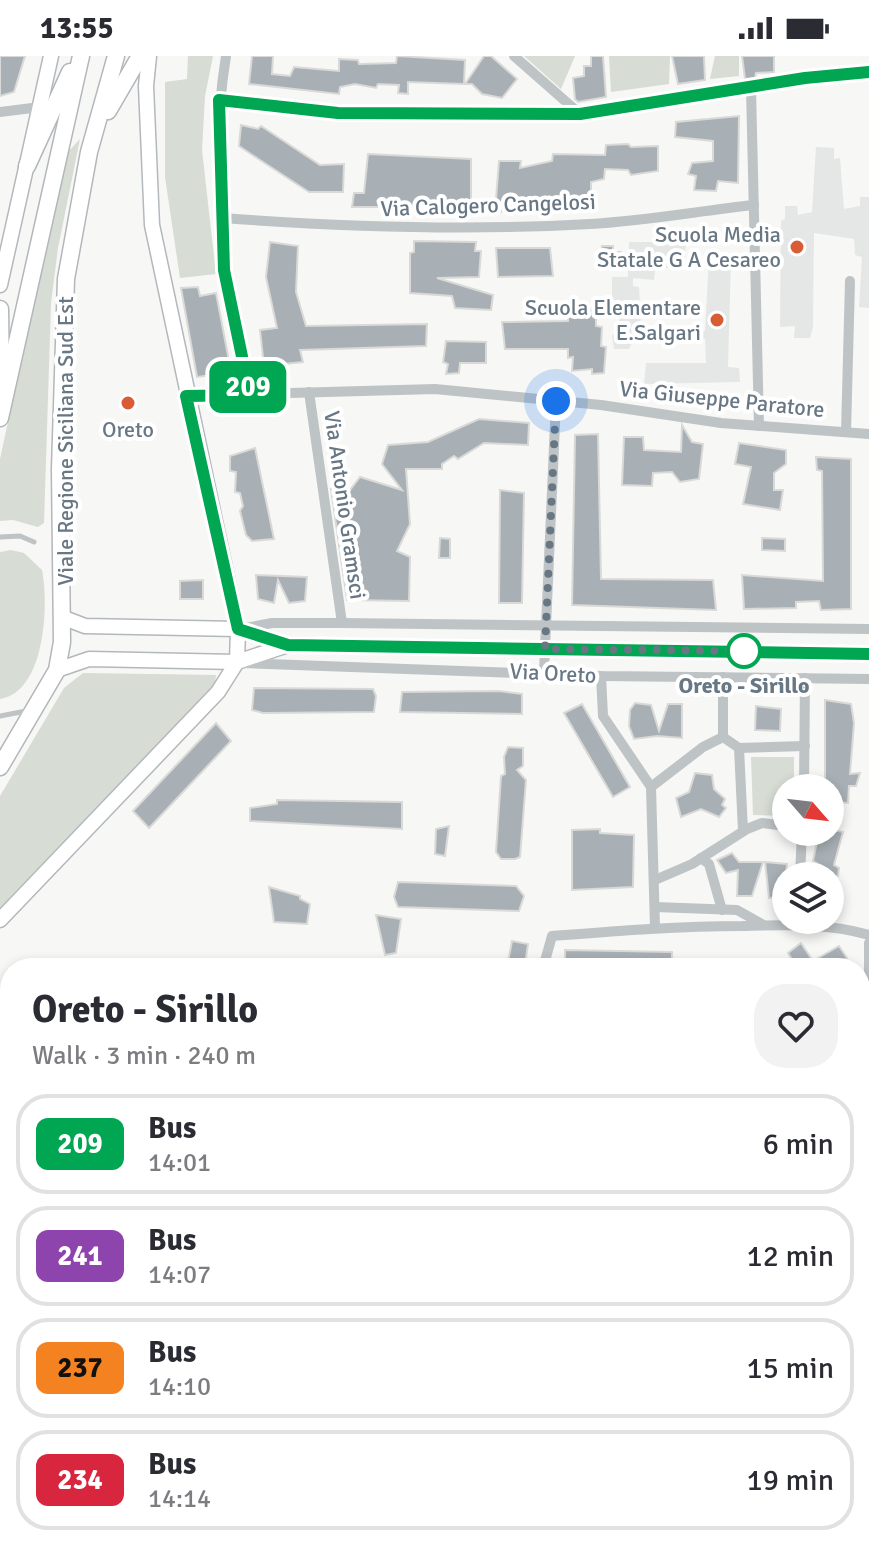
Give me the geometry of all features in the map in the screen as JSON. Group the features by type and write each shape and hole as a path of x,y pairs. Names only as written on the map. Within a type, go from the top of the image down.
{"main road":[{"path":"27,166 79,56"},
{"name":"Viale Regione Siciliana Sud Est","path":"0,418 79,56"},
{"name":"Viale Regione Siciliana Sud Est","path":"0,767 57,670 64,618 61,365 66,279 89,152 116,56"},
{"path":"89,152 114,99 140,56"},
{"path":"0,309 0,395"}],"street":[{"path":"0,285 51,56"},
{"path":"0,920 218,692 237,662 238,629 213,544 144,189 149,56"},
{"path":"226,56 219,100 224,270 250,395"},
{"path":"514,56 580,114"},
{"path":"219,100 328,112 580,114 805,78 869,72"},
{"path":"751,89 759,426"},
{"path":"0,112 40,107"},
{"name":"Via Calogero Cangelosi","path":"223,218 374,229 485,227 592,224 754,205"},
{"path":"846,432 850,281"},
{"name":"Via Giuseppe Paratore","path":"186,396 435,389 759,426 869,434"},
{"name":"Via Antonio Gramsci","path":"309,392 342,623"},
{"path":"544,671 556,401"},
{"path":"64,618 85,626 238,629 288,645"},
{"name":"Via Oreto","path":"238,629 272,623 869,629"},
{"path":"57,670 89,659 237,662 288,645"},
{"name":"Via Oreto","path":"288,645 869,654"},
{"name":"Via Oreto","path":"237,662 274,666 544,671 601,676 869,679"},
{"path":"601,676 603,716 651,787 655,928"},
{"path":"723,677 723,737"},
{"path":"804,774 805,678"},
{"path":"651,787 703,747 723,737"},
{"path":"723,737 739,748 805,746"},
{"path":"739,748 743,831"},
{"path":"655,880 701,858 743,831 762,823 772,824"},
{"path":"701,858 709,864 722,910"},
{"path":"655,907 737,910 763,925"},
{"path":"546,958 552,936 655,928 772,924"},
{"path":"844,928 869,935"}],"lane":[{"path":"0,537 20,536 34,542"},
{"path":"0,716 34,709"}],"shaded area":[{"path":"188,56 213,56 205,96 202,150 216,274 180,278 165,177 165,82 187,79"},
{"path":"524,56 575,56 561,89"},
{"path":"609,56 670,56 669,84 611,92"},
{"path":"715,56 739,56 739,76 710,79"},
{"path":"80,139 58,248 51,303 44,523 38,527 13,520 0,521 0,459 66,154"},
{"name":"Scuola Media Statale G A Cesareo","path":"816,147 834,148 834,159 840,158 844,209 860,206 860,197 869,197 869,308 859,307 862,257 855,255 854,239 814,233 813,327 810,338 794,338 795,326 780,327 781,221 785,219 785,206 797,206 798,215 812,212"},
{"name":"Scuola Elementare E.Salgari","path":"629,242 686,242 684,268 655,268 654,280 633,278 633,286 639,287 641,329 705,331 709,257 731,259 728,367 739,368 740,382 644,384 646,363 706,363 705,339 633,340 629,349 614,349 612,335 619,333 620,311 612,309 612,277 628,277"},
{"path":"11,550 24,553 42,570 44,624 35,664 27,681 15,693 0,699 0,552"},
{"path":"83,673 216,675 215,684 0,909 0,796 64,688"},
{"path":"751,757 794,757 794,774 772,774 772,816 753,815"}],"building":[{"path":"0,56 25,56 14,92 0,96"},
{"path":"252,56 273,56 272,74 290,76 294,67 339,71 339,59 358,60 359,64 396,63 397,56 465,60 464,84 408,82 408,94 398,93 399,85 378,84 376,88 355,84 340,87 339,94 249,84"},
{"path":"484,56 491,56 517,79 502,98 482,94 472,84 465,84"},
{"path":"591,56 603,56 606,97 578,102 573,78 584,76 584,66 591,66"},
{"path":"672,56 704,56 705,80 678,84"},
{"path":"742,56 774,56 774,72 756,73 755,78 745,79"},
{"path":"739,116 738,183 718,181 716,191 694,190 696,176 688,174 692,163 713,161 713,141 675,137 676,122"},
{"path":"241,125 258,129 261,126 320,165 344,164 343,192 309,192 260,160 239,146"},
{"path":"628,144 631,147 658,146 658,171 631,175 628,170 605,169 604,179 591,182 591,206 495,212 499,161 521,161 520,168 552,161 553,154 605,155 606,145"},
{"path":"368,154 471,159 471,207 352,207 354,193 364,193"},
{"path":"414,241 476,242 475,251 481,251 479,277 437,278 493,295 491,310 455,308 452,296 410,293 410,253 414,252"},
{"path":"270,242 298,246 296,292 306,326 427,324 426,346 300,350 303,362 264,366 260,330 277,328 266,277"},
{"path":"602,246 613,246 613,252 621,252 621,267 600,265"},
{"path":"496,248 550,248 553,276 498,277"},
{"path":"198,287 200,296 216,293 230,366 213,368 212,375 197,377 181,288"},
{"path":"568,307 596,308 596,326 602,327 601,346 606,347 604,373 592,374 592,369 572,371 573,357 568,358 568,349 505,349 502,322 568,321"},
{"path":"446,341 486,342 486,363 460,363 459,373 446,374 448,364 443,362"},
{"path":"479,419 529,423 528,445 484,443 458,459 454,456 442,464 442,469 406,469 410,524 397,551 410,557 409,601 347,600 331,489 350,490 360,477 402,490 382,464 388,445 428,442"},
{"path":"682,425 692,442 703,444 699,479 680,482 672,472 653,473 652,486 622,485 624,437 643,437 644,450 681,452"},
{"path":"598,434 601,579 713,580 716,610 572,605 575,435"},
{"path":"739,443 786,450 786,464 774,473 774,490 783,490 780,510 743,504 751,467 735,464"},
{"path":"255,448 274,539 252,541 246,535 240,511 243,506 240,493 235,492 236,472 230,471 230,456"},
{"path":"816,457 851,459 851,609 821,610 819,601 796,602 796,608 744,609 742,575 823,581 822,471 817,470"},
{"path":"500,490 524,493 522,603 499,603"},
{"path":"440,538 450,539 450,558 439,558"},
{"path":"762,538 785,539 785,551 762,550"},
{"path":"256,575 307,577 305,601 289,603 278,580 274,603 258,599"},
{"path":"203,580 203,599 180,599 180,581"},
{"path":"254,688 373,689 376,696 374,712 263,713 252,710"},
{"path":"499,691 522,694 522,714 400,712 402,692"},
{"path":"825,700 851,704 854,723 850,774 860,773 856,786 849,786 848,803 844,803 844,774 825,774"},
{"path":"635,703 651,705 659,731 668,704 682,704 682,738 657,736 634,739 629,726 630,710"},
{"path":"582,704 630,787 613,797 564,713"},
{"path":"756,706 781,709 780,731 755,730"},
{"path":"216,723 231,741 149,828 133,811"},
{"path":"508,747 523,748 523,766 517,770 526,780 520,857 501,859 496,852 501,776 505,774 504,757"},
{"path":"695,773 712,775 714,789 725,799 722,805 726,808 719,817 701,809 681,817 676,798 689,792"},
{"path":"277,800 402,802 402,829 250,821 250,808 277,804"},
{"path":"449,826 445,856 435,854 436,829"},
{"path":"600,829 600,833 634,835 633,887 572,890 572,830"},
{"path":"816,846 839,846 835,862 813,861"},
{"path":"732,853 739,862 763,862 752,896 737,896 738,870 726,873 717,860"},
{"path":"765,862 772,863 772,898 769,898"},
{"path":"398,882 516,886 524,896 519,911 398,907 394,897"},
{"path":"269,887 300,896 310,904 307,924 274,922"},
{"path":"376,915 401,919 396,953 385,955"},
{"path":"512,941 528,944 526,958 509,958"},
{"path":"801,943 811,958 791,958 788,953"},
{"path":"839,946 847,958 818,958"},
{"path":"565,950 672,952 672,958 565,958"}],"bus line":[{"name":"209","path":"869,72 805,78 580,114 338,113 219,100 224,270 250,395 186,396 238,629 288,645 869,654"}],"place":[{"name":"Scuola Media Statale G A Cesareo","path":"797,247"},
{"name":"Scuola Elementare E.Salgari","path":"717,320"},
{"name":"Oreto","path":"128,403"},
{"name":"Oreto - Sirillo","path":"744,651"}],"route":[{"path":"556,401 545,649 744,651"}]}
